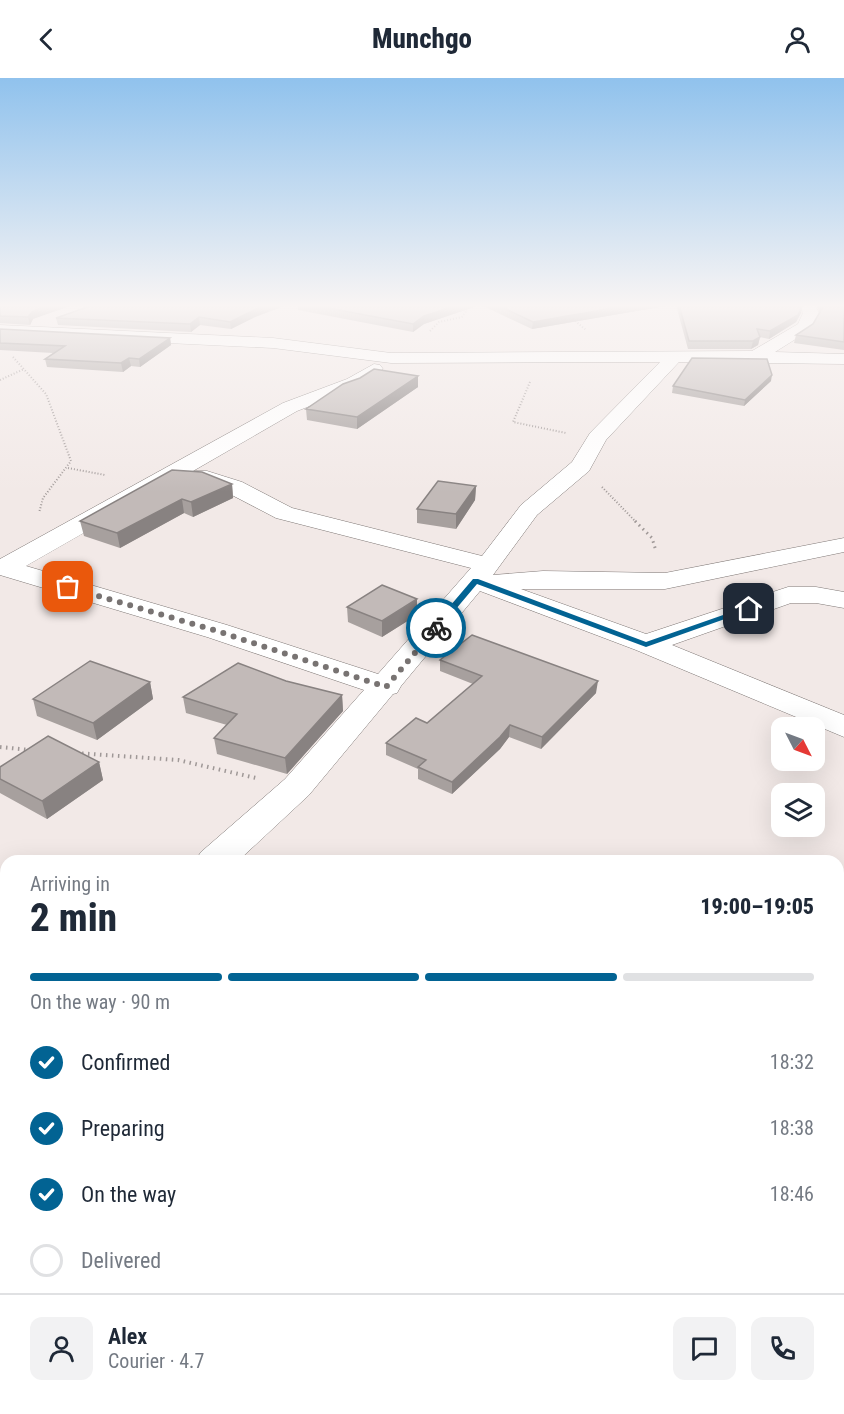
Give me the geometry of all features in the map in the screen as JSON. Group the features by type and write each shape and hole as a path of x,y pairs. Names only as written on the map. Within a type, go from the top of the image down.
{"street":[{"path":"2,567 173,475 290,407 353,383 377,367"},
{"path":"221,855 297,787 483,577 529,510 581,466 597,437 664,367"},
{"path":"173,475 207,478 234,487 284,513 483,577 844,727"},
{"path":"483,577 665,581 760,560 844,545"},
{"path":"2,567 217,631 386,687"},
{"path":"646,644 788,596 816,595 844,600"}],"path":[{"path":"534,367 535,372 513,422 556,432 597,437"},
{"path":"0,380 24,369 46,394 71,461 39,502 38,548"},
{"path":"581,466 652,538 665,581"},
{"path":"0,747 36,750"},
{"path":"71,753 178,760 297,787"}],"building":[{"path":"686,367 770,367 772,375 745,400 673,386"},
{"path":"374,369 418,376 357,417 306,409 343,384 360,378"},
{"path":"172,470 202,472 232,484 191,502 182,499 117,533 80,521"},
{"path":"438,481 476,486 456,514 417,509"},
{"path":"382,585 417,599 382,621 347,607"},
{"path":"472,635 598,681 542,737 510,725 452,782 418,767 426,760 386,743 416,718 427,723 482,676 440,660"},
{"path":"90,661 150,682 93,723 33,699"},
{"path":"238,663 286,681 342,695 285,758 214,738 237,714 183,697"},
{"path":"48,736 99,762 42,801 0,779 0,767"}],"way so far":[{"path":"68,587 217,631 386,687 436,628"}],"route":[{"path":"436,628 476,581 646,644 749,609"}]}
